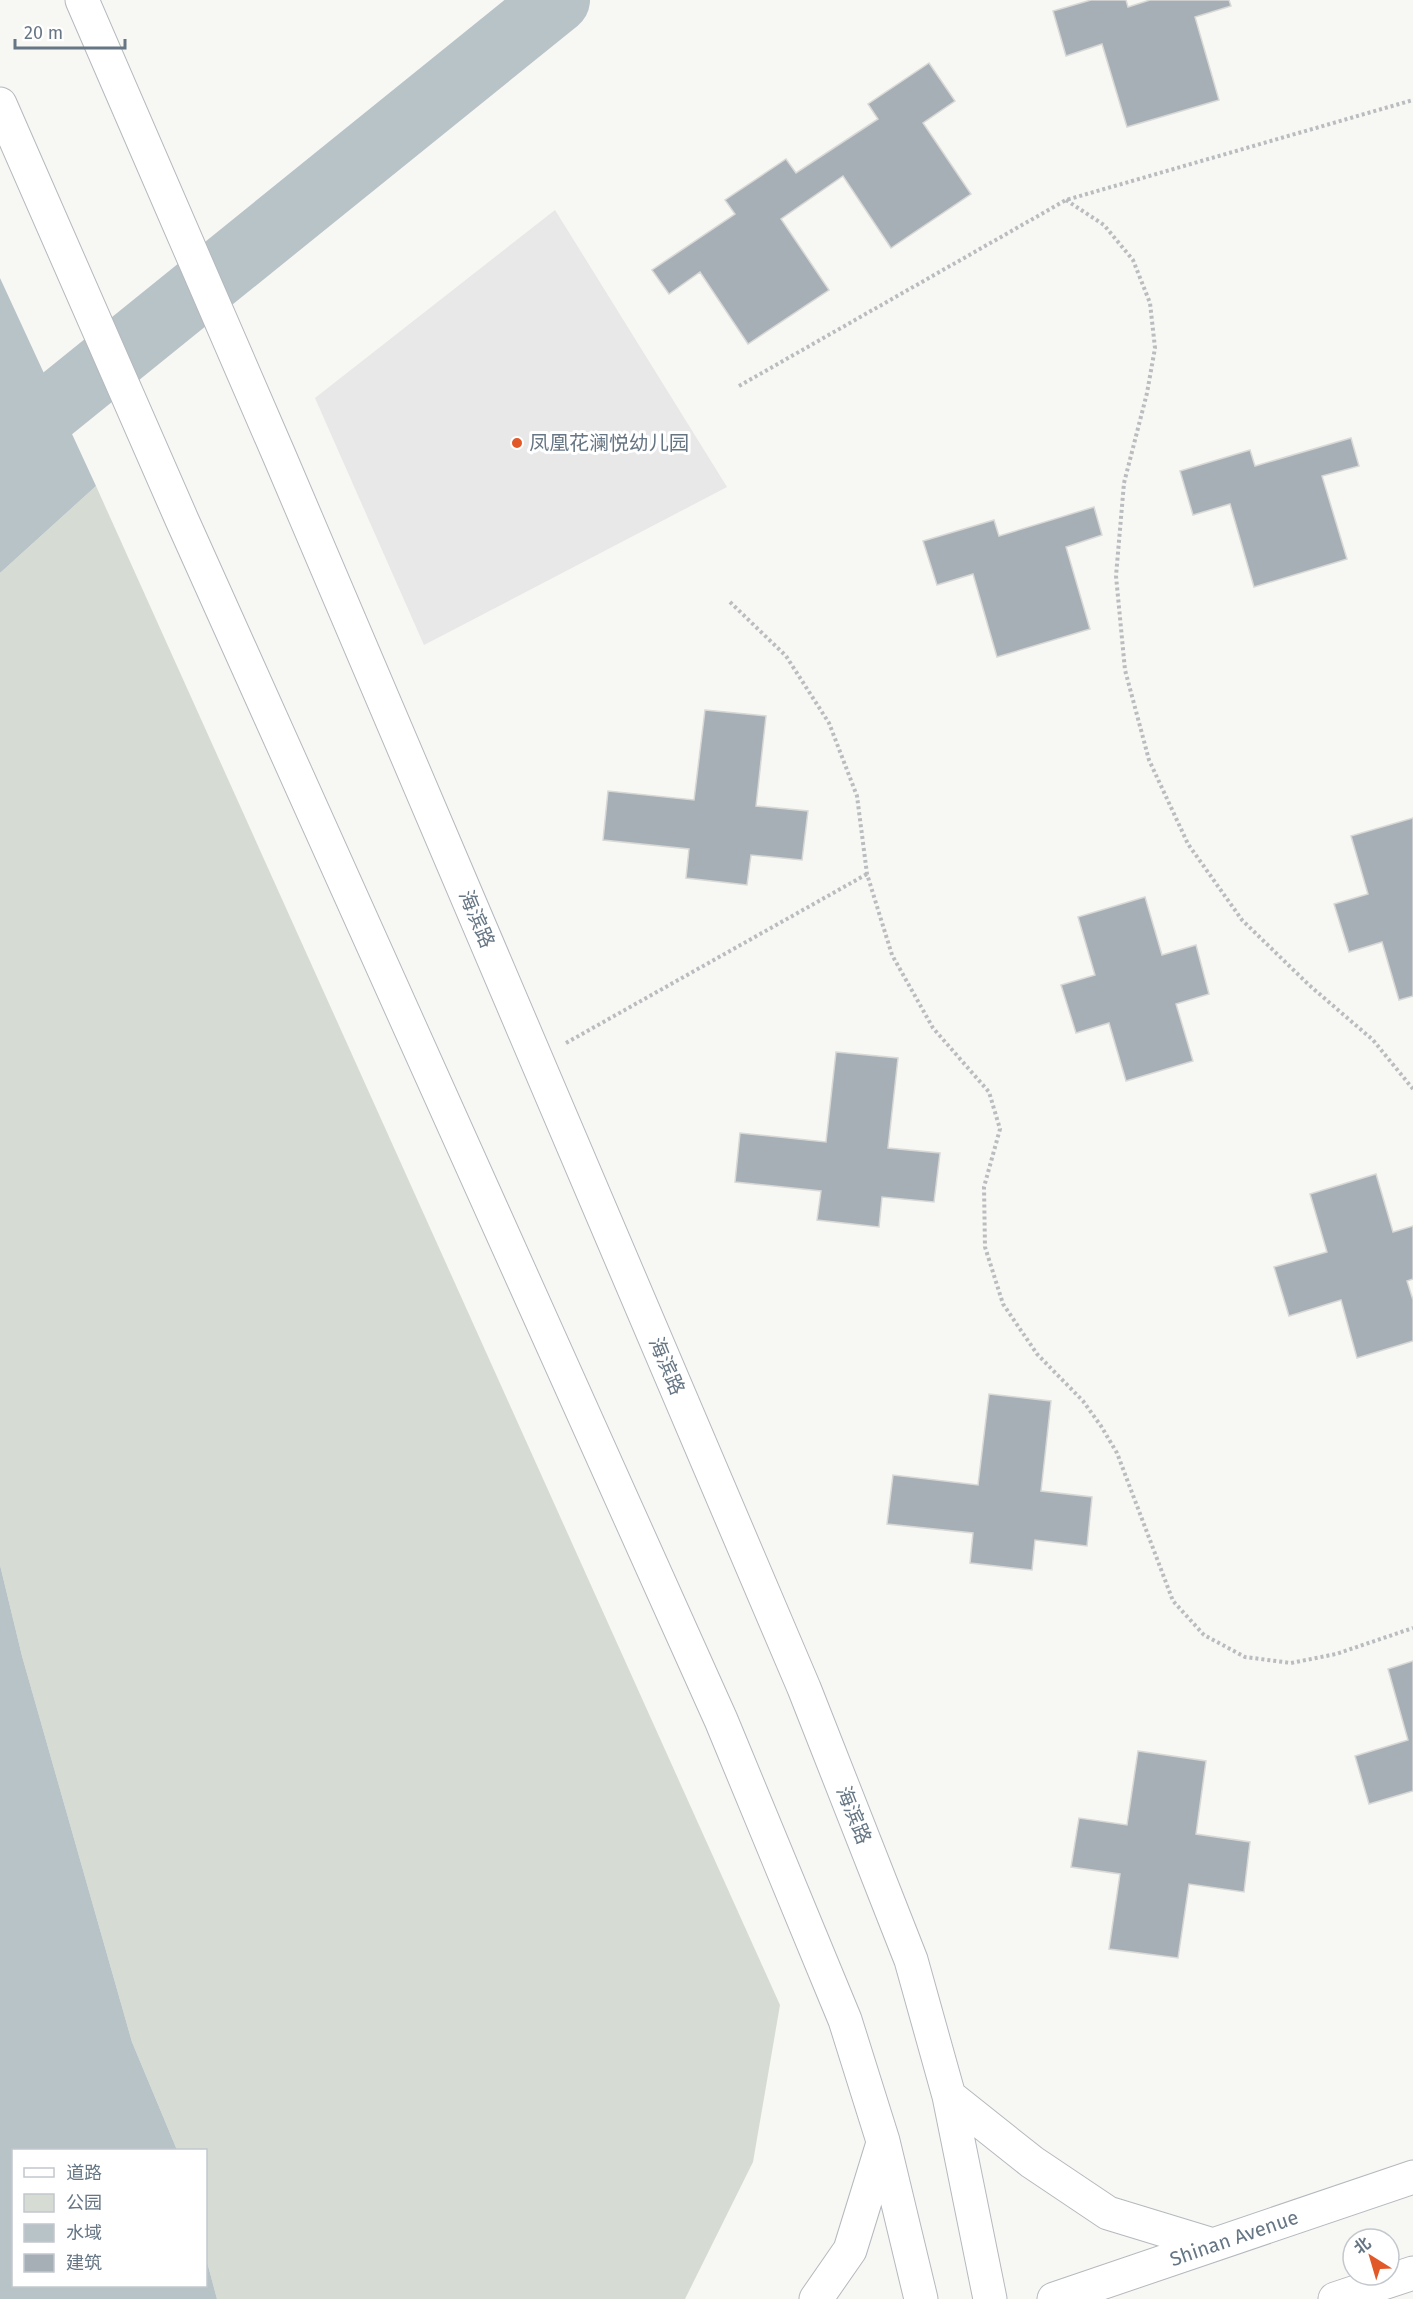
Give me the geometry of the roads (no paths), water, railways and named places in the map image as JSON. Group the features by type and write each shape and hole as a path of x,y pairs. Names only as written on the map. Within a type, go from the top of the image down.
{"street":[{"name":"海滨路","path":"83,2 279,455 808,1699 911,1960 949,2096 990,2299"},
{"path":"0,104 182,520 721,1720 845,2020 883,2141 921,2299"},
{"path":"949,2096 1032,2162 1108,2212 1213,2245"},
{"path":"816,2299 850,2250 883,2141"},
{"name":"Shinan Avenue","path":"1054,2299 1413,2177"},
{"path":"1335,2299 1413,2273"}],"water":[{"path":"0,278 96,486 0,573"},
{"path":"0,1565 22,1656 132,2042 177,2149 12,2149 12,2287 207,2287 207,2262 217,2299 0,2299"}],"waterway":[{"path":"0,450 557,0"}],"place":[{"name":"凤凰花澜悦幼儿园","path":"517,443"}]}
